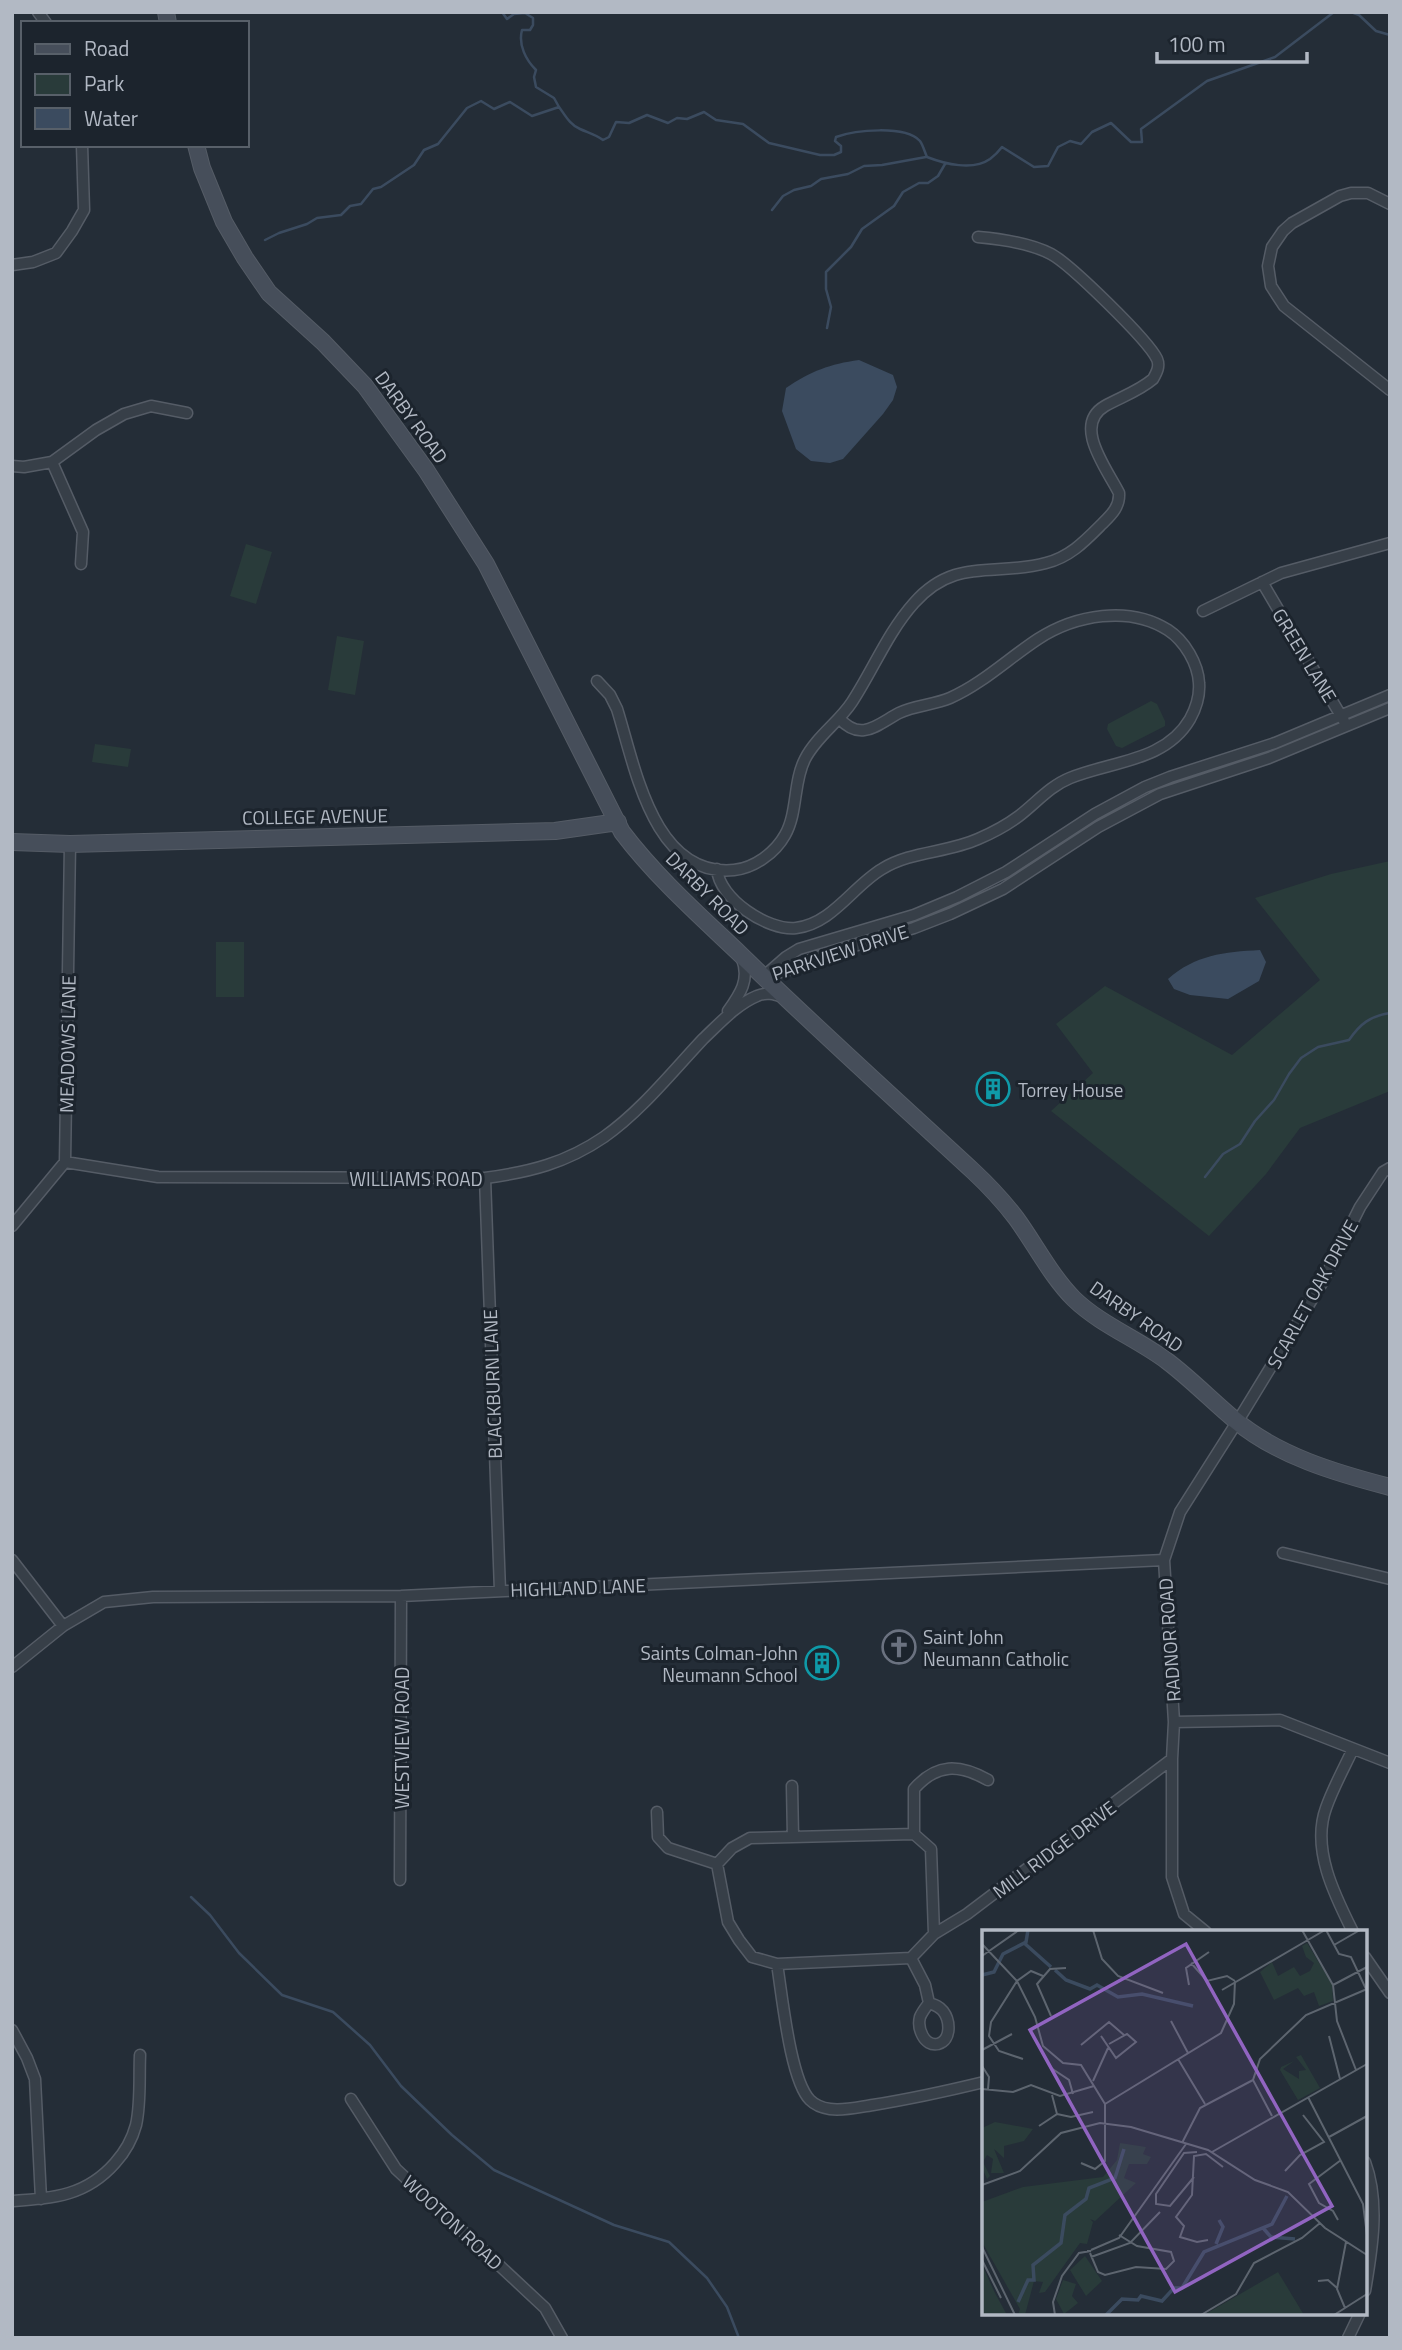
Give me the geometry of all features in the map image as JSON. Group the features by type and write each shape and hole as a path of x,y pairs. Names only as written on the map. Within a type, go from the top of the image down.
{"main road":[{"name":"DARBY ROAD","path":"197,147 225,222 269,293 323,342 365,386 426,470 486,564 618,822 638,852 669,886 786,999 976,1174 1015,1217 1052,1272 1075,1300 1104,1322 1166,1360 1237,1422 1277,1448 1321,1467 1390,1487"},
{"name":"COLLEGE AVENUE","path":"12,842 70,844 555,831 618,822"}],"street":[{"path":"12,265 33,262 56,253 72,231 84,210 82,147"},
{"path":"1390,204 1368,193 1340,196 1292,223 1283,231 1272,247 1268,266 1270,286 1284,306 1390,390"},
{"path":"597,681 610,695 617,709 645,802 657,825 687,857 704,866 737,870 762,860 786,835 804,761 812,747 839,719 914,603 933,586 961,572 1033,566 1059,559 1080,546 1113,513 1119,502 1119,493 1091,438 1091,423 1102,408 1147,384 1157,372 1158,362 1145,342 1061,260 1039,248 978,237"},
{"path":"12,466 24,467 52,462 96,429 124,414 151,406 187,413"},
{"path":"52,462 83,532 81,564"},
{"path":"1203,611 1282,573 1390,543"},
{"name":"GREEN LANE","path":"1262,582 1347,727"},
{"path":"717,869 722,888 732,899 760,919 779,927 798,928 810,924 842,903 881,870 917,856 978,840 1018,817 1061,782 1080,774 1130,761 1172,740 1187,724 1198,700 1199,684 1195,665 1174,634 1147,620 1108,615 1072,623 1049,632 985,678 950,698 901,712 878,727 857,730 846,726 839,719"},
{"name":"PARKVIEW DRIVE","path":"763,977 792,953 893,922 957,897 993,879 1121,799 1170,777 1257,749 1341,717 1390,695"},
{"name":"PARKVIEW DRIVE","path":"763,977 950,914 999,890 1088,833 1160,794 1262,761 1390,708"},
{"path":"1257,749 1262,761"},
{"name":"MEADOWS LANE","path":"65,1162 70,844"},
{"path":"993,879 999,890"},
{"path":"893,922 897,933"},
{"name":"WILLIAMS ROAD","path":"716,1027 745,982 746,971 740,954"},
{"name":"WILLIAMS ROAD","path":"65,1162 158,1177 485,1178 527,1172 562,1161 606,1135 743,1003 760,995 774,994 786,999"},
{"path":"12,1226 65,1162"},
{"name":"SCARLET OAK DRIVE","path":"1237,1422 1322,1283 1360,1207 1383,1172 1390,1168"},
{"name":"BLACKBURN LANE","path":"485,1178 500,1591"},
{"name":"RADNOR ROAD","path":"1204,1930 1184,1914 1172,1877 1174,1722 1164,1560 1180,1512 1237,1422"},
{"path":"1283,1553 1390,1579"},
{"path":"12,1560 63,1626"},
{"name":"HIGHLAND LANE","path":"12,1667 63,1626 104,1602 153,1597 401,1596 1164,1560"},
{"name":"WESTVIEW ROAD","path":"400,1880 401,1596"},
{"path":"1174,1722 1280,1720 1390,1763"},
{"path":"1352,1930 1336,1899 1324,1863 1322,1836 1325,1810 1353,1749"},
{"name":"MILL RIDGE DRIVE","path":"911,1958 934,1934 967,1914 1172,1759"},
{"path":"914,1835 914,1789 924,1777 943,1768 973,1772 988,1780"},
{"path":"792,1786 793,1836"},
{"path":"657,1812 658,1836 668,1848 717,1864"},
{"path":"717,1864 732,1848 750,1838 914,1835 931,1849 934,1934"},
{"path":"717,1864 728,1922 752,1957 777,1964 911,1958 925,1985 929,2003"},
{"path":"1367,1960 1390,1993"},
{"path":"777,1964 788,2034 801,2085 809,2099 819,2106 847,2109 902,2101 982,2082"},
{"path":"12,2030 35,2079 41,2199"},
{"path":"12,2201 75,2193 93,2185 121,2155 131,2140 136,2123 140,2055"},
{"name":"WOOTON ROAD","path":"351,2099 396,2169 545,2308 562,2338"},
{"path":"1367,2170 1373,2193 1371,2257 1367,2280"},
{"path":"1348,2338 1359,2315"}],"green space":[{"path":"246,544 272,552 256,604 230,596"},
{"path":"337,636 364,641 355,695 328,690"},
{"path":"1151,701 1157,704 1165,726 1122,748 1116,746 1107,729 1108,724"},
{"path":"95,744 131,749 128,767 92,762"},
{"path":"1390,861 1390,1091 1300,1128 1266,1174 1209,1236 1051,1111 1093,1073 1056,1024 1105,986 1232,1055 1320,980 1255,898 1331,874"},
{"path":"216,942 244,942 244,997 216,997"}],"water":[{"path":"859,360 893,375 897,387 893,400 843,459 830,463 811,461 796,449 782,411 786,388 821,369"},
{"path":"1260,950 1266,962 1259,981 1228,999 1190,995 1174,989 1168,979 1189,965 1211,956"}],"waterway":[{"path":"502,12 507,19 514,14 525,13 533,18 530,30 522,30 522,47 536,70 536,87 554,98 559,107"},
{"path":"265,240 317,218 341,215 350,206 361,204 373,189 381,187 414,165 424,150 438,144 467,108 481,101 494,109 510,102 532,116 559,107 573,125 603,140 609,137 616,122 629,123 647,115 668,123 677,118 687,119 704,112 716,120 743,124 769,143 820,155 841,152 841,146 835,141 836,137 880,130 913,136 920,141 927,157 950,164 983,163 1002,147 1034,167 1048,166 1058,147 1070,141 1081,144 1092,132 1111,123 1131,142 1142,142 1141,129 1207,81 1275,57 1334,12"},
{"path":"1351,12 1359,15 1376,31 1390,35"},
{"path":"772,210 783,196 811,186 821,179 848,174 864,166 926,157"},
{"path":"827,328 831,307 826,289 826,272 851,247 862,229 894,206 903,192 919,183 928,183 938,176 945,164"},
{"path":"1205,1177 1223,1154 1240,1144 1255,1121 1274,1100 1301,1058 1318,1047 1349,1040 1366,1022 1390,1013"},
{"path":"191,1897 210,1915 239,1953 282,1995 333,2012 370,2045 401,2086 452,2135 494,2170 614,2225 669,2242 707,2278 727,2307 739,2338"}],"place":[{"name":"Torrey House","path":"993,1089"},
{"name":"Saint John Neumann Catholic","path":"899,1647"},
{"name":"Saints Colman-John Neumann School","path":"822,1663"}]}
